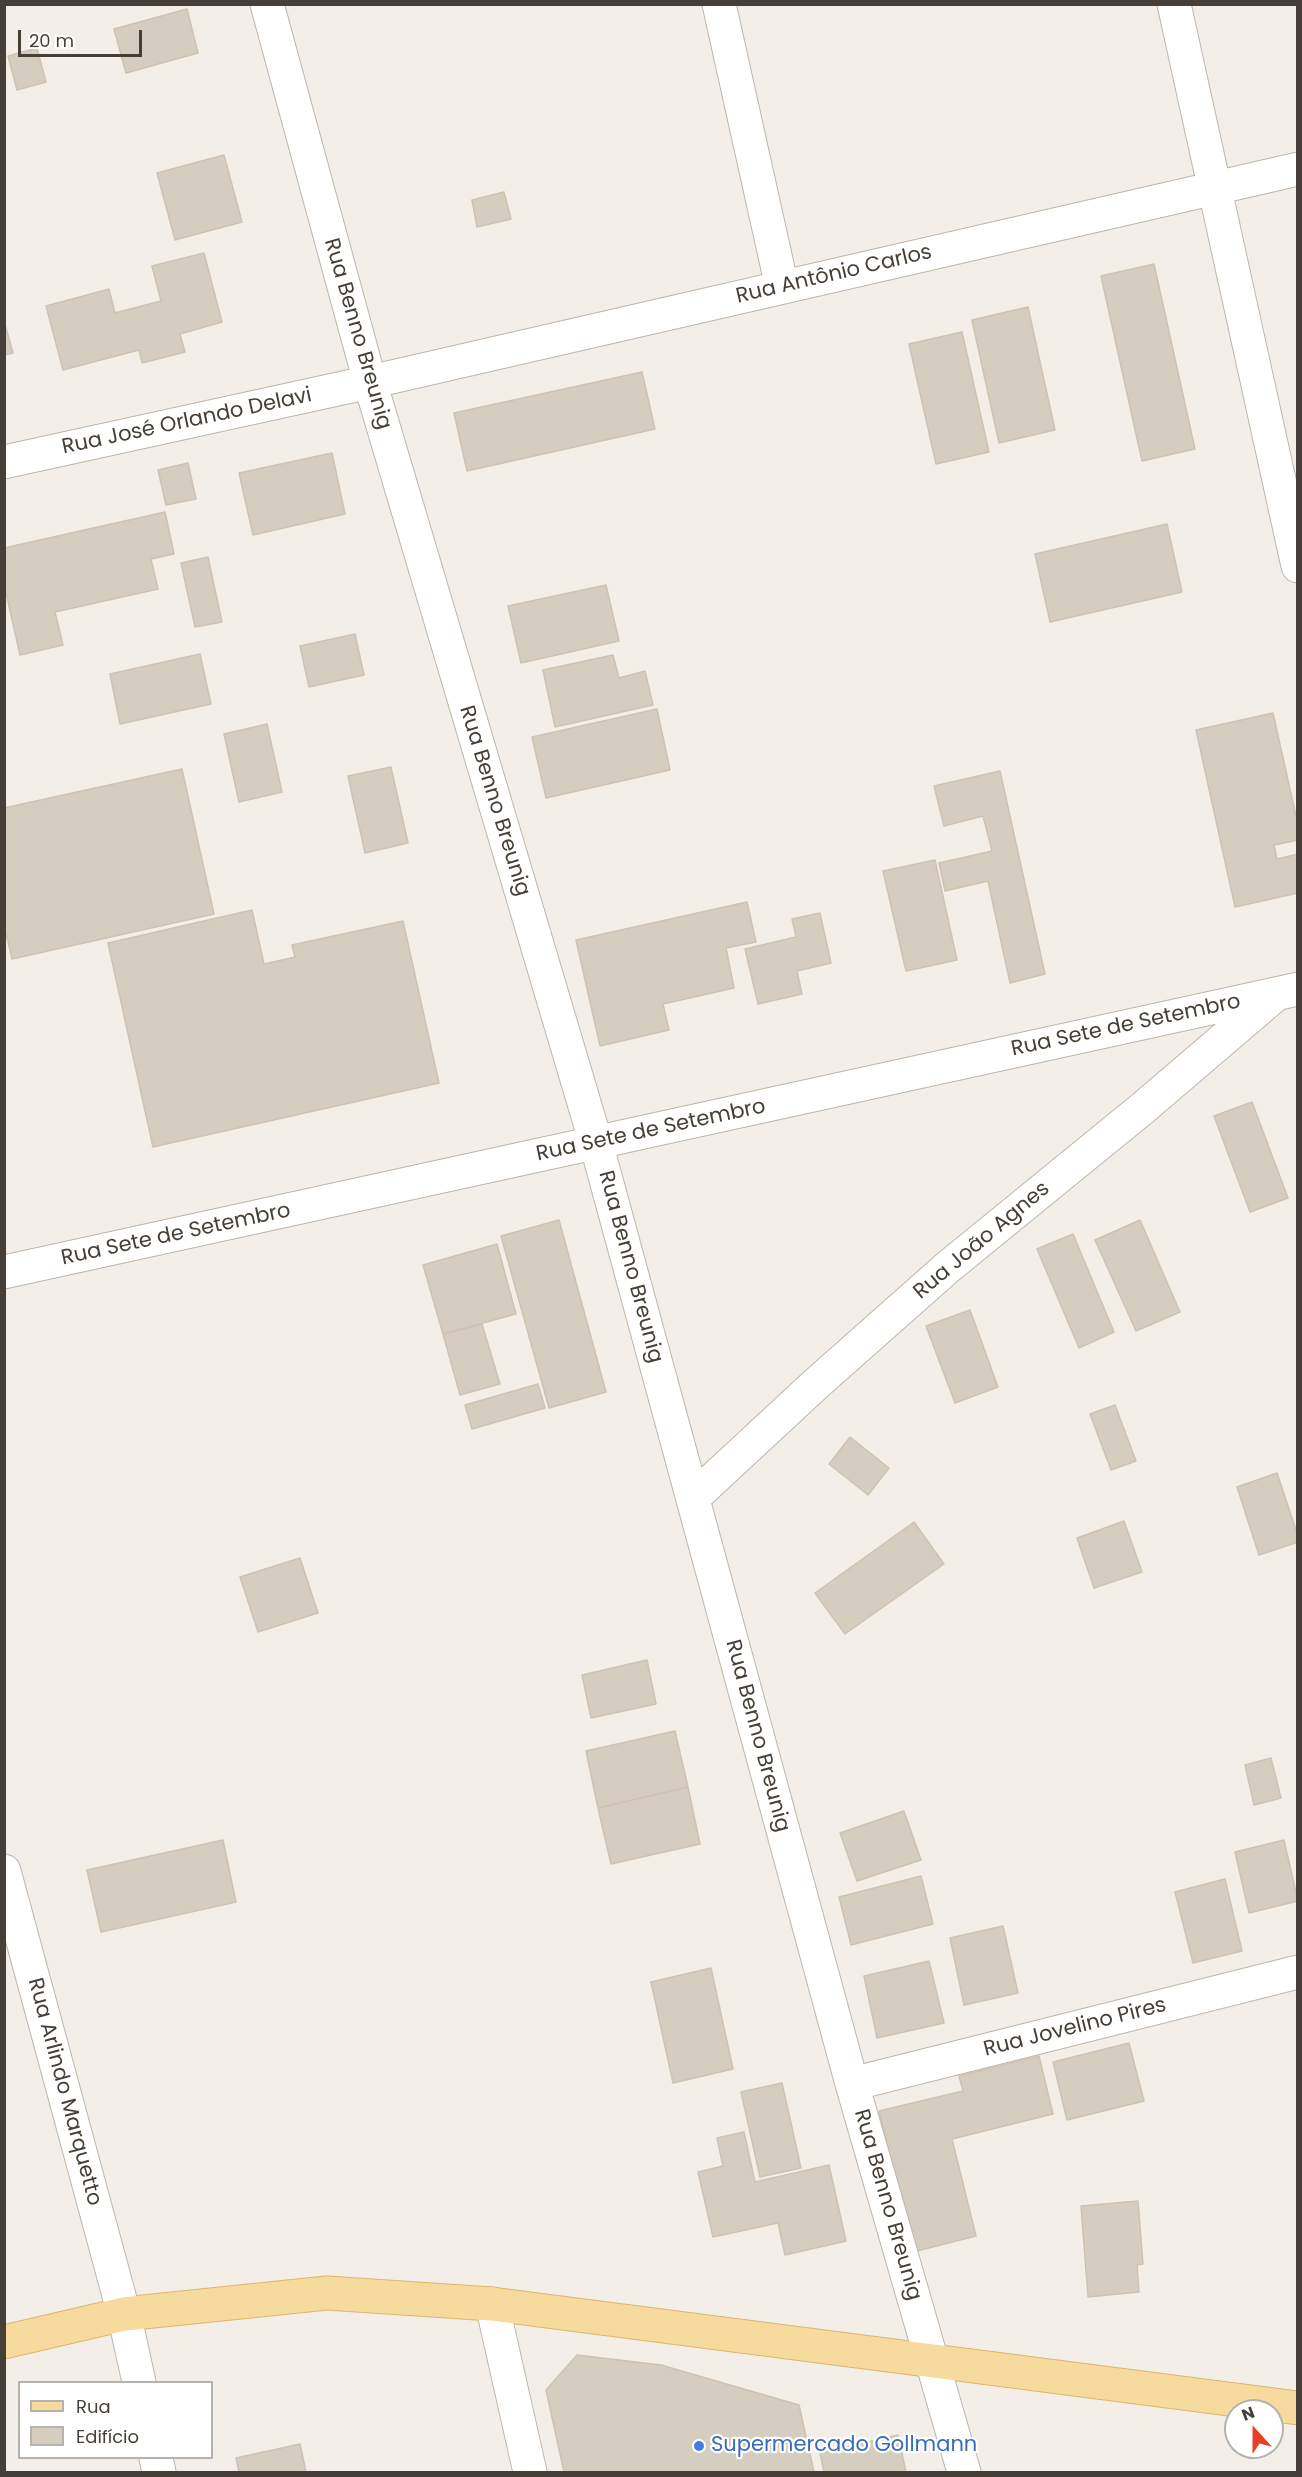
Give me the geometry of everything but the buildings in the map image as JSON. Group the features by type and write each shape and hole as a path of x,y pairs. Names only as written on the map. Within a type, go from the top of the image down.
{"main road":[{"path":"4,2342 124,2314 327,2293 492,2304 1298,2408"}],"street":[{"name":"Rua Benno Breunig","path":"267,4 370,382 596,1143 852,2084 964,2472"},
{"path":"720,4 782,287"},
{"path":"1174,4 1298,566"},
{"name":"Rua Antônio Carlos","path":"370,382 1298,169"},
{"name":"Rua José Orlando Delavi","path":"4,462 370,382"},
{"name":"Rua Sete de Setembro","path":"4,1272 1288,991"},
{"name":"Rua João Agnes","path":"693,1498 817,1383 948,1267 1288,991"},
{"name":"Rua Arlindo Marquetto","path":"4,1871 124,2314 139,2381"},
{"name":"Rua Jovelino Pires","path":"852,2084 1298,1972"},
{"path":"492,2304 530,2472"}],"place":[{"name":"Supermercado Gollmann","path":"699,2446"}]}
